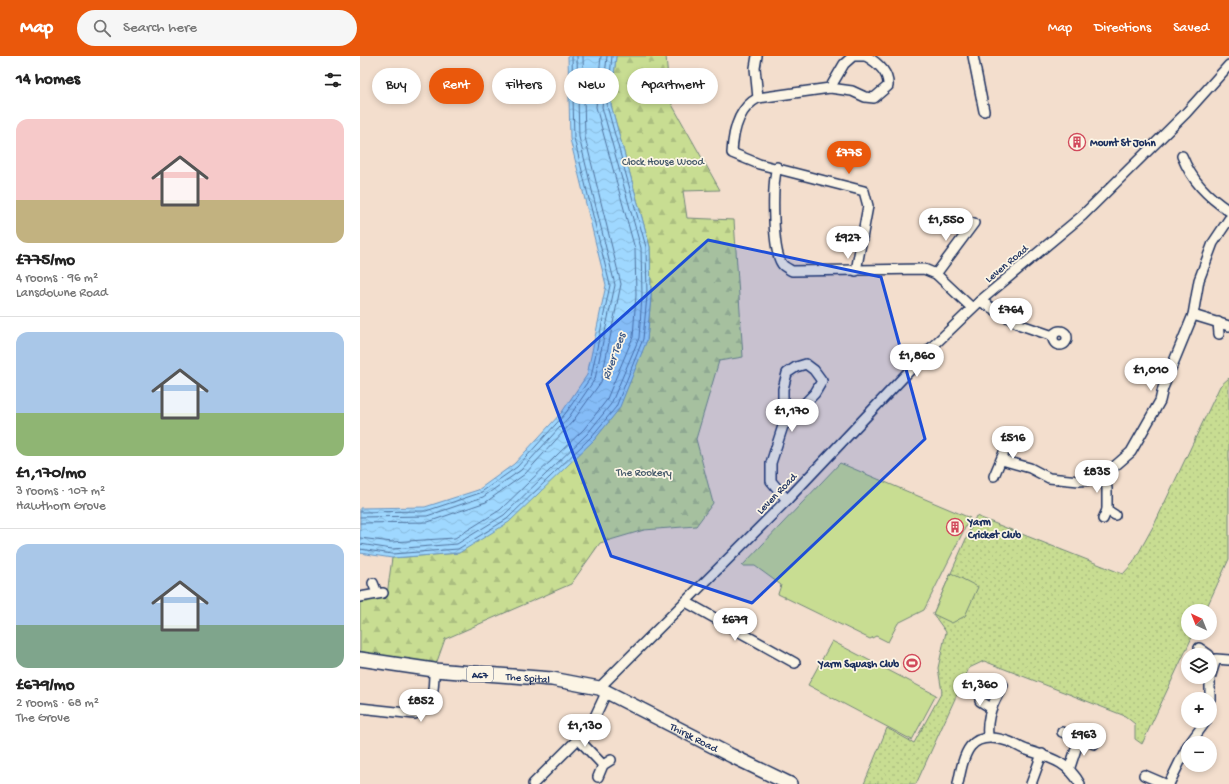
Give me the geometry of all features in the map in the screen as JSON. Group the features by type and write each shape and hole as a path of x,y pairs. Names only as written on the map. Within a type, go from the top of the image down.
{"main road":[{"name":"The Spital","path":"360,659 434,670 552,679 603,689"},
{"name":"Thirsk Road","path":"603,689 732,756 790,784"}],"street":[{"path":"757,56 756,68 758,98"},
{"path":"830,88 844,64 853,56 866,56 883,68 888,80 888,86 874,98 865,97 852,91 830,88 758,98 749,102 742,113 733,136 732,153 759,164 776,167 864,191 868,206 856,271"},
{"path":"973,56 986,107"},
{"name":"Leven Road","path":"603,689 686,602 787,500 931,348 980,301 1082,216 1186,113 1229,65"},
{"path":"1194,159 1184,159 1199,186 1211,199 1229,211"},
{"path":"776,167 772,196 777,243 782,263 792,272 924,269 936,274 972,308"},
{"path":"1002,460 1030,468 1048,478 1079,481 1100,479 1131,452 1149,423 1160,401 1163,388 1193,315 1199,280 1213,243 1229,219"},
{"path":"936,274 974,223"},
{"path":"980,301 1021,326 1053,336"},
{"path":"1193,315 1229,326"},
{"path":"1218,322 1218,334"},
{"path":"783,426 816,393 822,381 814,370 806,364 796,367 787,373 783,389 783,426 770,463 771,482 787,500"},
{"path":"994,476 1005,450 1003,441"},
{"path":"1103,519 1107,510 1108,489 1104,476"},
{"path":"1107,510 1115,515"},
{"path":"360,597 380,593 373,583"},
{"path":"686,602 795,663"},
{"path":"1217,658 1229,660"},
{"path":"360,708 415,714 430,701 434,690 434,670"},
{"path":"988,737 987,724 991,708 1004,685"},
{"path":"533,784 590,727 603,689"},
{"path":"980,701 991,708"},
{"path":"1062,732 1080,737 1094,744"},
{"path":"958,784 965,752 972,745 988,737 1007,741 1061,762 1080,784"},
{"path":"1069,770 1080,737"},
{"path":"578,739 607,762 598,777"},
{"path":"1031,784 1042,754"},
{"path":"1170,784 1181,760"},
{"path":"1144,775 1165,784"}],"highlighted area":[{"path":"708,240 881,277 925,439 752,603 611,556 547,384"}],"green space":[{"name":"The Rookery","path":"616,56 666,56 667,68 627,68 627,104 672,104 720,190 683,191 687,218 734,220 743,357 719,361 696,439 713,503 696,526 644,530 600,543 571,584 445,639 434,670 360,651 360,600 387,595 392,558 459,553 647,340 651,296 650,247 611,105 619,104 619,68 615,68"},
{"path":"1229,378 1229,559 1208,604 1181,604 1181,640 1191,640 1187,648 1181,648 1181,661 1142,744 1135,739 1135,724 1125,716 984,661 969,668 916,784 864,784 887,728 914,743 942,692 938,668 946,632 933,614 976,516 1123,574 1133,563 1155,523 1220,386"},
{"path":"840,463 970,518 924,610 898,623 888,642 876,636 870,639 778,594 781,585 755,566 742,566"},
{"path":"951,573 978,587 965,616 952,623 933,614"},
{"path":"832,641 936,695 912,740 808,685"}],"water":[{"path":"568,56 616,56 615,68 568,68"},
{"name":"River Tees","path":"569,104 611,104 650,247 651,296 647,340 619,409 595,439 509,522 459,553 392,558 360,553 360,508 425,507 478,490 514,464 562,412 587,375 606,285 570,139"}],"place":[{"name":"Mount St John","path":"1077,142"},
{"name":"Yarm Cricket Club","path":"955,527"},
{"name":"Yarm Squash Club","path":"912,663"}],"park label":[{"name":"Clock House Wood","path":"663,161"}]}
